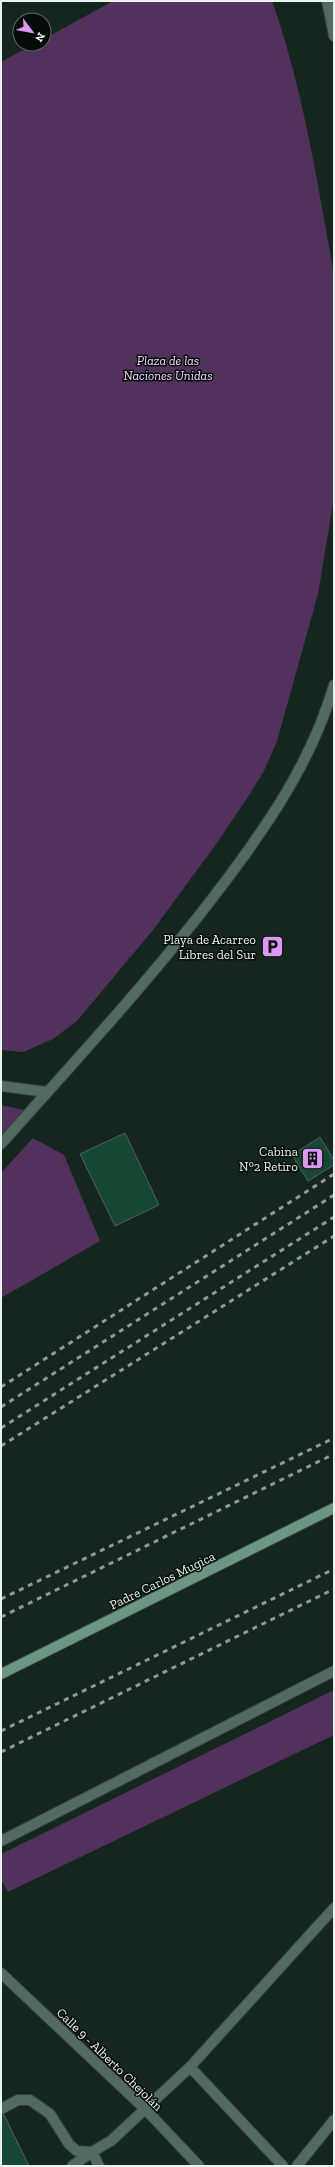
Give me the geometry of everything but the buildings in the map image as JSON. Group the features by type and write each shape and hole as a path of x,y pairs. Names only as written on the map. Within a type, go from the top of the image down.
{"street":[{"path":"327,1 334,36"},
{"path":"1,1144 137,992 186,934 256,841 289,790 313,743 334,686"},
{"path":"1,1086 47,1092"},
{"name":"Padre Carlos Mugica","path":"1,1674 334,1508"},
{"path":"1,1841 334,1671"},
{"path":"72,2166 112,2140 190,2068 334,1908"},
{"name":"Calle 9 - Alberto Chejolán","path":"1,1973 146,2110 199,2166"},
{"path":"190,2068 283,2166"},
{"path":"1,2109 18,2100 30,2100 50,2114 68,2144 77,2151 92,2152"},
{"path":"297,2166 334,2120"},
{"path":"92,2152 99,2166"}],"green space":[{"name":"Plaza de las Naciones Unidas","path":"113,1 272,1 283,33 300,98 314,163 332,263 334,288 334,497 318,594 277,741 264,771 214,847 153,930 77,1021 53,1039 23,1052 1,1050 1,62 19,52 52,52 52,35"},
{"path":"1,1105 24,1110 1,1135"},
{"path":"33,1138 64,1155 100,1241 1,1298 1,1173"},
{"path":"334,1690 334,1735 8,1892 1,1880 1,1854"}],"railway":[{"path":"1,1387 334,1174"},
{"path":"1,1407 334,1195"},
{"path":"1,1428 334,1217"},
{"path":"1,1446 334,1236"},
{"path":"1,1599 334,1438"},
{"path":"1,1617 334,1454"},
{"path":"1,1731 334,1569"},
{"path":"1,1752 334,1589"}],"place":[{"name":"Playa de Acarreo Libres del Sur","path":"272,946"},
{"name":"Cabina N°2 Retiro","path":"313,1158"}]}
